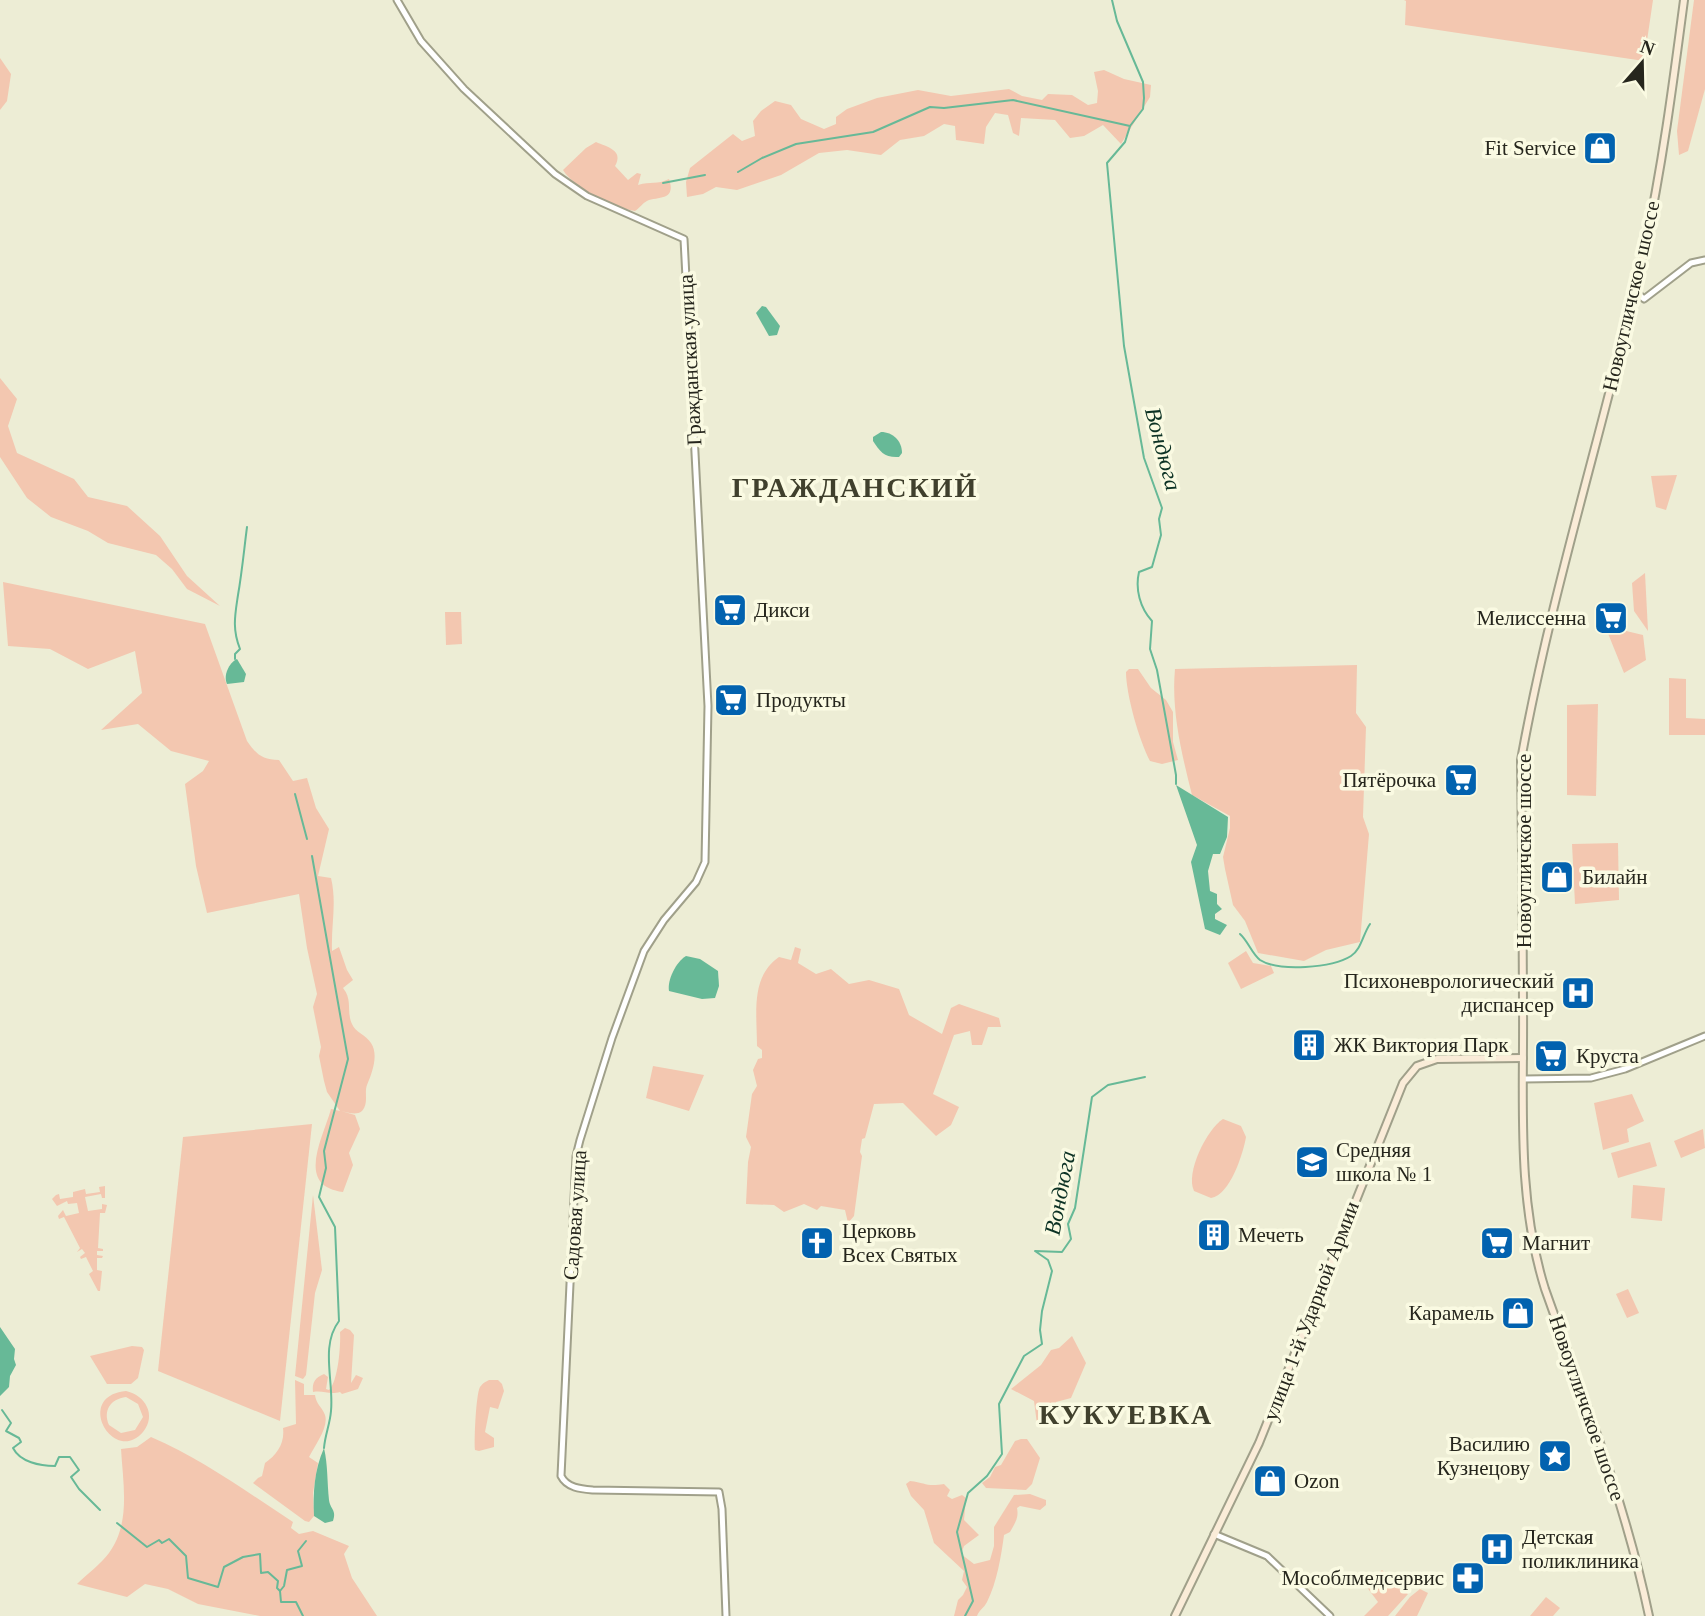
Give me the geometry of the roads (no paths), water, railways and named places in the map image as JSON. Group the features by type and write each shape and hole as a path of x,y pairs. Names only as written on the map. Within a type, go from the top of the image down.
{"main road":[{"name":"Новоугличское шоссе","path":"1649,1616 1639,1567 1614,1479 1536,1261 1529,1224 1524,1175 1521,760 1546,640 1634,290 1658,178 1685,0"},
{"name":"улица 1-й Ударной Армии","path":"1175,1616 1259,1443 1403,1083 1417,1066 1444,1058 1523,1058"}],"street":[{"name":"Гражданская улица","path":"397,0 421,41 464,89 555,174 587,196 684,239 708,706 705,862"},
{"path":"1630,306 1644,299 1691,263 1705,260"},
{"path":"1634,290 1644,299"},
{"name":"Садовая улица","path":"705,862 696,882 664,920 644,951 612,1038 576,1156 561,1476 564,1482 593,1490 719,1492 726,1616"},
{"path":"1524,1079 1591,1078 1625,1069 1705,1036"},
{"path":"1214,1534 1267,1556 1331,1616"}],"waterway":[{"name":"Вондюга","path":"1112,0 1117,21 1143,82 1143,109 1130,126 1125,142 1107,163 1124,346 1144,458 1162,508 1159,519 1161,535 1152,567 1139,572 1138,592 1152,621 1150,649 1157,670 1176,784"},
{"path":"738,172 762,158 796,144 873,132 930,107 944,108 1013,100 1130,126"},
{"path":"663,183 705,175"},
{"path":"235,659 235,654 240,649 235,616 247,527"},
{"path":"295,794 307,839"},
{"path":"312,856 348,1059 324,1151 326,1168 319,1197 335,1227 339,1321 330,1341 331,1411 324,1448"},
{"path":"1240,934 1260,960 1280,966 1306,967 1319,966 1351,956 1370,924"},
{"name":"Вондюга","path":"965,1616 973,1601 957,1532 968,1493 987,1476 1002,1454 999,1404 1024,1356 1042,1344 1042,1311 1052,1271 1048,1260 1035,1251 1062,1252 1071,1239 1068,1224 1075,1208 1092,1097 1108,1085 1145,1077"},
{"path":"2,1410 11,1423 6,1431 21,1442 13,1448 16,1453 31,1462 49,1466 55,1466 59,1457 70,1457 79,1470 71,1477 100,1510"},
{"path":"117,1523 147,1547 159,1540 162,1543 169,1539 186,1556 188,1578 218,1587 224,1567 243,1557 260,1554 261,1573 268,1572 278,1581 281,1602 296,1602 303,1616"},
{"path":"280,1591 284,1586 287,1570 302,1566 298,1551 306,1541"}],"place":[{"name":"Fit Service","path":"1600,148"},
{"name":"Дикси","path":"730,610"},
{"name":"Мелиссенна","path":"1611,618"},
{"name":"Продукты","path":"731,700"},
{"name":"Пятёрочка","path":"1461,780"},
{"name":"Билайн","path":"1557,877"},
{"name":"Психоневрологический диспансер","path":"1578,993"},
{"name":"ЖК Виктория Парк","path":"1309,1045"},
{"name":"Круста","path":"1551,1056"},
{"name":"Средняя школа № 1","path":"1312,1162"},
{"name":"Мечеть","path":"1214,1235"},
{"name":"Церковь Всех Святых","path":"817,1243"},
{"name":"Магнит","path":"1497,1243"},
{"name":"Карамель","path":"1518,1313"},
{"name":"Василию Кузнецову","path":"1555,1456"},
{"name":"Ozon","path":"1270,1481"},
{"name":"Детская поликлиника","path":"1497,1549"},
{"name":"Мособлмедсервис","path":"1468,1578"}],"district":[{"name":"ГРАЖДАНСКИЙ","path":"855,487"},
{"name":"КУКУЕВКА","path":"1126,1414"}]}
